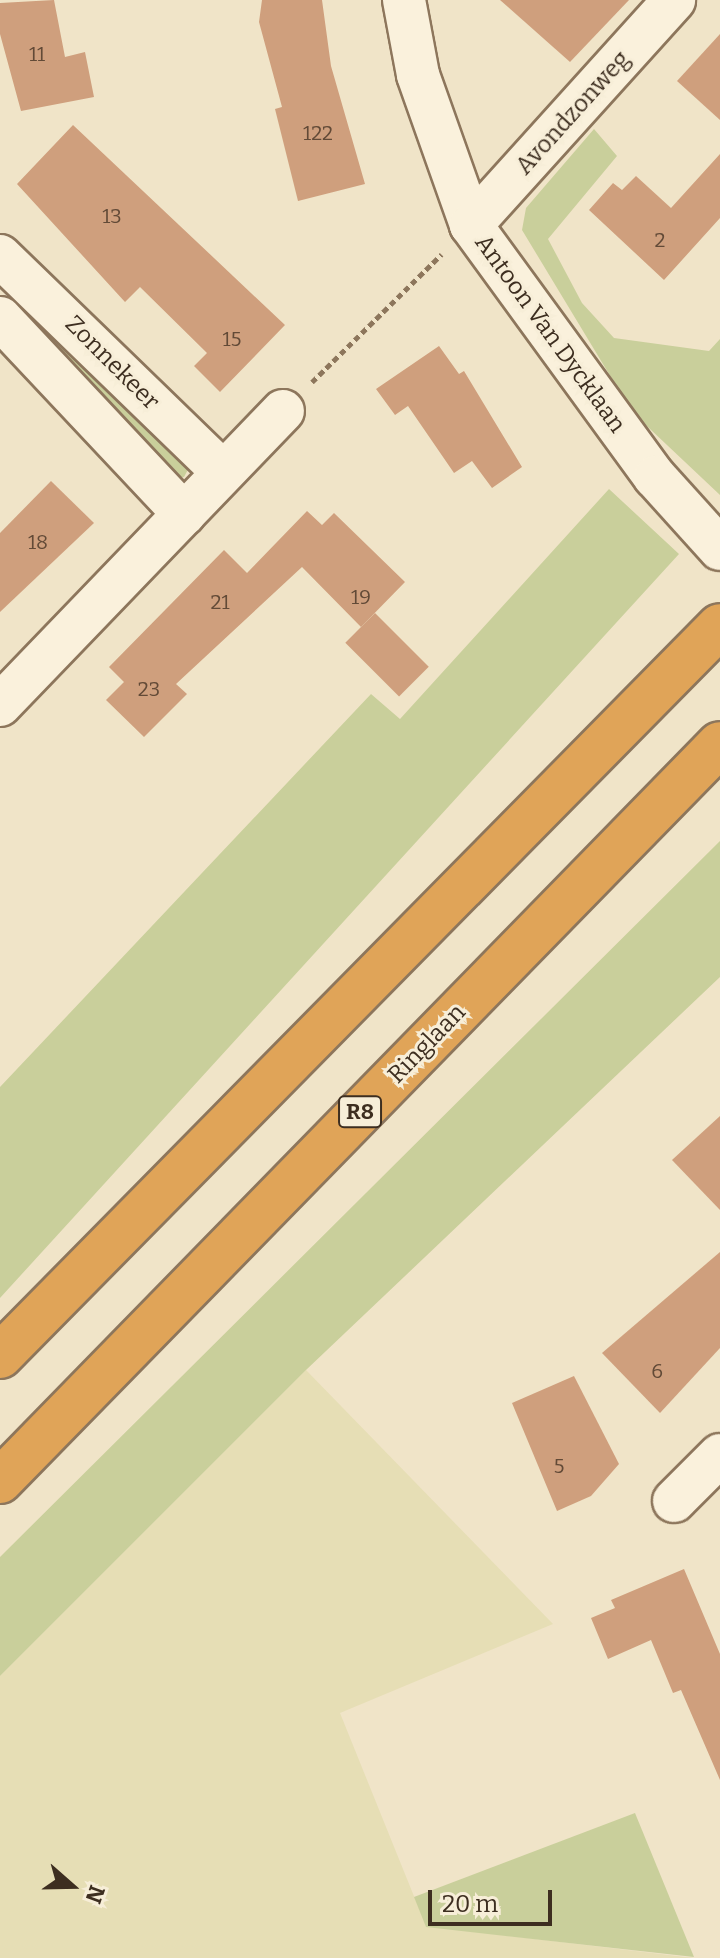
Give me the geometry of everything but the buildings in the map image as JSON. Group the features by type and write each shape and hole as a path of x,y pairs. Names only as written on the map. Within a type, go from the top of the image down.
{"highway":[{"path":"0,1356 720,626"},
{"name":"Ringlaan","path":"0,1481 720,744"}],"street":[{"name":"Antoon Van Dycklaan","path":"404,0 418,75 471,225 655,477 720,549"},
{"name":"Avondzonweg","path":"471,225 674,0"},
{"name":"Zonnekeer","path":"0,256 223,472"},
{"name":"Zonnekeer","path":"0,318 184,514"},
{"path":"0,705 283,411"},
{"path":"720,1455 674,1501 720,1480"}],"path":[{"path":"283,411 471,225"}],"shaded area":[{"path":"306,1370 553,1624 340,1713 426,1926 694,1958 0,1958 0,1676"}],"green space":[{"path":"594,129 617,156 548,239 582,303 614,338 709,351 720,339 720,495 632,412 522,230 526,208"},
{"path":"29,306 192,462 184,477 174,479 22,311"},
{"path":"609,489 679,554 0,1298 0,1087 371,694 400,719"},
{"path":"720,841 720,977 306,1370 0,1676 0,1557"},
{"path":"635,1813 694,1957 426,1927 414,1897"}]}
